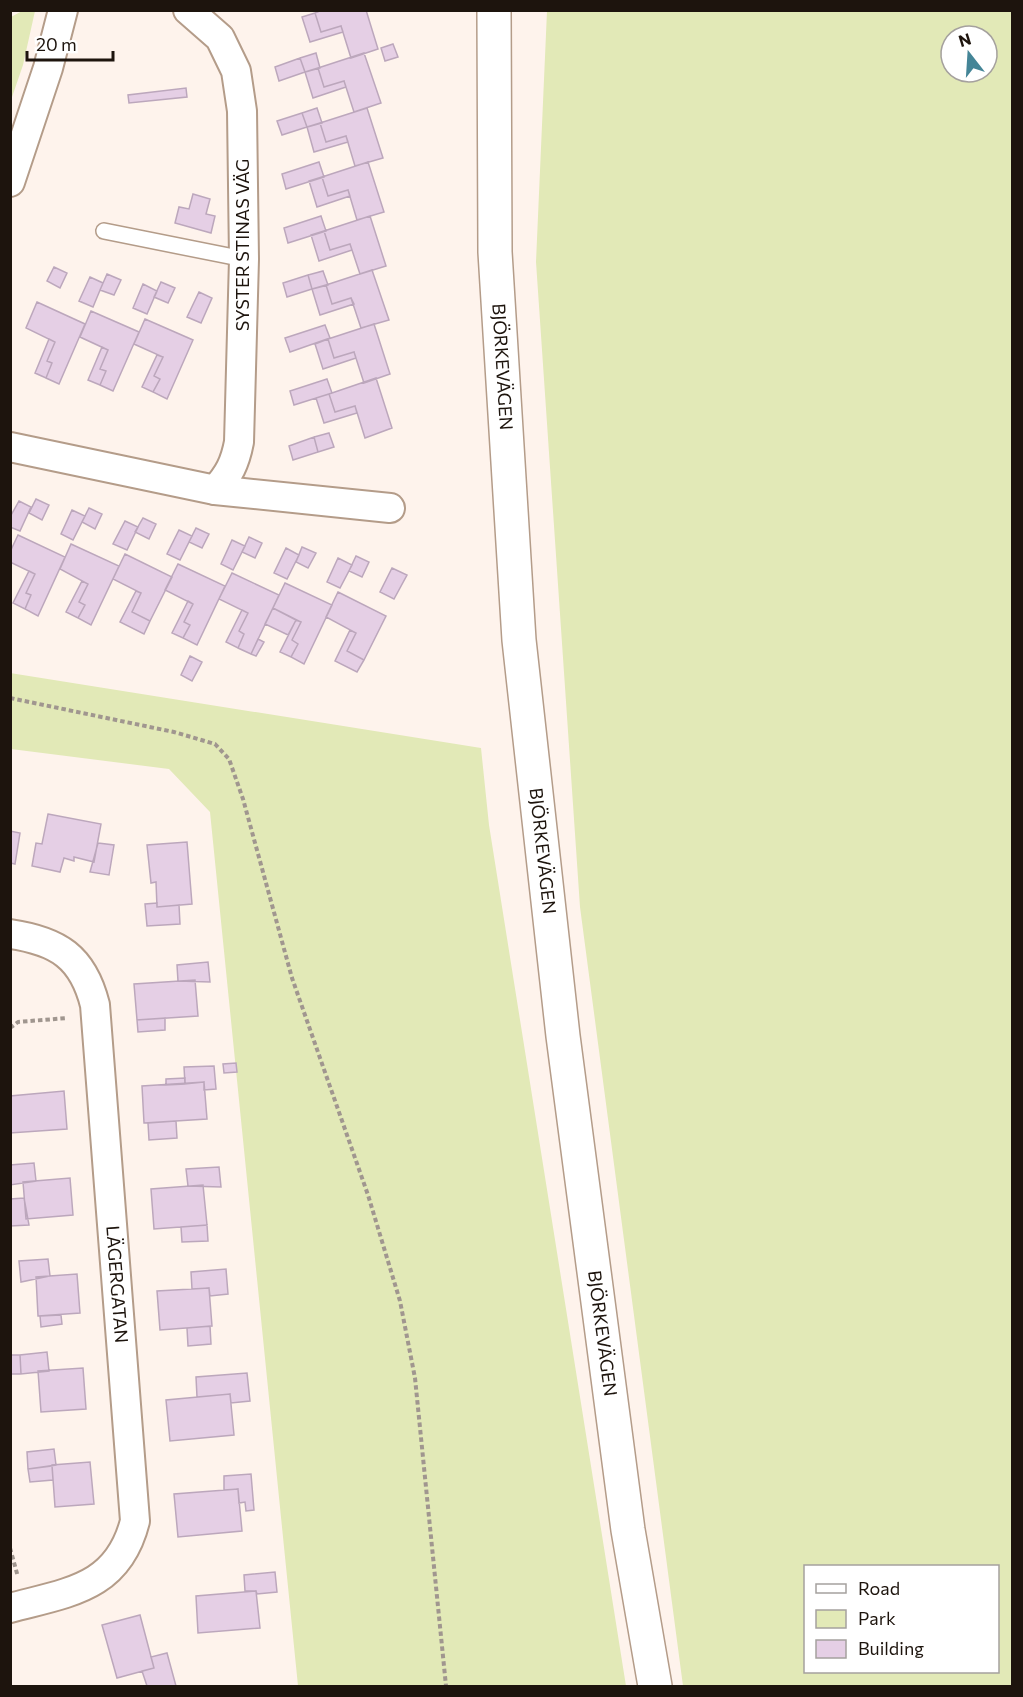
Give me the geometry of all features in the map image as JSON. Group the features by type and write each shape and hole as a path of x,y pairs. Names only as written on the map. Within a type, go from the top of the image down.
{"main road":[{"name":"BJÖRKEVÄGEN","path":"494,10 495,252 519,640 566,1059 628,1530 655,1686"}],"street":[{"path":"10,182 48,68 63,10"},
{"name":"SYSTER STINAS VÄG","path":"188,10 220,38 236,71 242,111 244,258 239,442 236,461 227,477 215,490"},
{"path":"10,447 215,490 390,508"},
{"name":"LÄGERGATAN","path":"10,933 47,941 73,958 90,986 96,1015 135,1521 126,1548 116,1565 98,1579 74,1590 10,1608"}],"lane":[{"path":"104,231 244,258"}],"path":[{"path":"10,698 174,732 214,744 229,759 243,799 292,978 368,1195 400,1301 415,1378 446,1686"},
{"path":"10,1028 18,1022 96,1015"}],"green space":[{"path":"22,11 35,11 23,65 11,100 11,17"},
{"path":"547,11 1012,11 1012,1686 683,1686 580,907 536,262"},
{"path":"10,673 481,748 489,825 626,1686 298,1686 210,812 169,769 11,749"}],"building":[{"path":"322,10 366,10 378,49 351,58 341,26 321,32 315,13"},
{"path":"315,13 321,32 341,26 343,32 310,42 302,17"},
{"path":"393,44 398,57 385,61 381,48"},
{"path":"316,53 320,68 305,72 300,58"},
{"path":"364,53 381,103 354,112 344,81 324,87 318,68"},
{"path":"300,58 305,72 279,81 275,67"},
{"path":"318,68 324,87 344,81 346,87 313,98 305,72"},
{"path":"186,88 187,97 129,103 128,95"},
{"path":"317,108 322,123 307,127 302,113"},
{"path":"367,108 383,158 355,166 346,136 326,142 320,123"},
{"path":"302,113 307,127 282,135 277,121"},
{"path":"320,123 326,142 346,136 348,142 314,152 307,127"},
{"path":"319,162 324,177 286,189 282,174"},
{"path":"368,162 384,212 357,220 348,190 328,196 322,177"},
{"path":"322,177 328,196 348,190 350,196 317,207 309,181"},
{"path":"193,194 210,199 206,214 215,216 211,233 175,223 179,207 189,209"},
{"path":"321,216 326,231 288,243 284,228"},
{"path":"370,216 386,266 360,274 350,244 330,250 324,231"},
{"path":"324,231 330,250 350,244 352,250 319,261 311,235"},
{"path":"54,267 67,273 60,288 47,281"},
{"path":"372,270 389,320 361,328 351,298 332,304 326,285"},
{"path":"323,271 328,285 312,289 308,275"},
{"path":"107,274 121,280 114,295 100,290"},
{"path":"308,275 312,289 287,297 283,283"},
{"path":"90,277 103,283 93,307 79,301"},
{"path":"161,282 175,288 168,303 154,297"},
{"path":"143,284 157,291 147,314 133,308"},
{"path":"326,285 332,304 351,298 354,304 320,315 312,289"},
{"path":"199,292 212,298 201,323 187,317"},
{"path":"37,302 85,324 59,384 46,378 52,363 47,361 55,342 26,328"},
{"path":"91,311 139,332 113,391 100,385 106,371 100,369 108,350 80,337"},
{"path":"145,319 193,340 167,399 153,392 160,379 154,376 163,357 134,344"},
{"path":"374,324 390,374 364,383 354,352 334,358 328,339"},
{"path":"325,325 330,338 290,352 285,338"},
{"path":"49,339 55,342 47,361 52,363 46,378 35,373"},
{"path":"328,339 334,358 354,352 356,358 323,369 315,344"},
{"path":"102,347 108,350 100,369 106,371 100,385 88,380"},
{"path":"157,355 163,357 154,376 160,379 153,392 142,387"},
{"path":"376,378 392,428 365,438 355,406 335,412 329,394"},
{"path":"327,379 332,393 294,405 290,391"},
{"path":"329,394 335,412 355,406 357,413 324,423 316,398"},
{"path":"329,433 334,447 318,452 314,437"},
{"path":"314,437 318,452 293,460 289,446"},
{"path":"36,499 49,505 42,520 29,513"},
{"path":"19,501 31,507 20,531 10,527 10,517"},
{"path":"89,508 102,514 95,529 82,522"},
{"path":"72,510 85,516 73,540 61,534"},
{"path":"143,518 156,524 149,539 135,532"},
{"path":"125,521 138,527 127,550 113,544"},
{"path":"196,528 209,534 202,548 189,542"},
{"path":"179,530 192,536 180,560 167,554"},
{"path":"18,535 65,557 38,616 25,609 31,595 26,593 35,574 10,562 10,552"},
{"path":"249,537 262,543 255,558 242,552"},
{"path":"232,540 245,546 233,570 221,564"},
{"path":"71,544 119,566 91,625 78,618 85,605 79,602 88,584 60,569"},
{"path":"302,547 316,553 308,568 296,562"},
{"path":"286,548 299,555 287,579 274,573"},
{"path":"125,554 172,577 150,621 132,612 141,593 113,579"},
{"path":"356,556 369,562 362,577 349,571"},
{"path":"338,558 352,565 340,588 327,582"},
{"path":"178,564 225,586 197,645 183,638 190,625 184,622 193,604 165,590"},
{"path":"392,568 407,575 394,599 380,592"},
{"path":"29,571 35,574 26,593 31,595 25,609 13,603"},
{"path":"232,573 279,595 251,654 238,648 244,634 239,631 248,613 219,599"},
{"path":"82,581 88,584 79,602 85,605 78,618 66,612"},
{"path":"285,583 332,605 304,664 291,657 298,644 292,640 301,622 273,608"},
{"path":"136,591 141,593 132,612 150,621 144,634 120,622"},
{"path":"338,592 386,616 364,660 347,651 356,633 326,617"},
{"path":"188,601 193,604 184,622 190,625 183,638 172,633"},
{"path":"273,608 296,620 288,635 265,624"},
{"path":"242,610 248,613 239,631 244,634 238,648 226,642"},
{"path":"296,620 301,622 292,640 298,644 291,657 280,652"},
{"path":"350,630 356,633 347,651 364,660 357,672 335,661"},
{"path":"258,639 264,642 256,656 251,654"},
{"path":"190,656 202,662 192,681 181,675"},
{"path":"48,814 101,824 94,862 74,857 74,861 64,858 60,872 32,866 36,843 42,844"},
{"path":"10,831 20,833 15,864 10,863"},
{"path":"187,842 192,904 157,907 156,882 151,883 147,845"},
{"path":"98,843 114,845 109,875 90,872"},
{"path":"157,903 157,907 179,905 180,924 147,926 145,904"},
{"path":"208,962 210,982 178,981 177,965"},
{"path":"195,980 198,1016 137,1020 134,984"},
{"path":"165,1018 165,1030 138,1032 137,1020"},
{"path":"236,1063 237,1072 224,1073 223,1064"},
{"path":"214,1066 216,1089 204,1090 204,1082 185,1084 184,1067"},
{"path":"185,1078 185,1084 166,1085 166,1079"},
{"path":"204,1082 207,1119 144,1123 142,1086"},
{"path":"64,1091 67,1129 10,1133 10,1096"},
{"path":"176,1121 177,1138 149,1140 148,1123"},
{"path":"34,1163 36,1181 10,1185 10,1165"},
{"path":"219,1167 221,1187 188,1186 186,1169"},
{"path":"70,1178 73,1215 26,1219 23,1182"},
{"path":"203,1185 207,1225 154,1229 151,1189"},
{"path":"24,1198 29,1225 10,1226 10,1199"},
{"path":"207,1225 208,1241 182,1242 181,1227"},
{"path":"48,1259 50,1276 21,1282 19,1261"},
{"path":"226,1269 228,1294 210,1296 209,1288 192,1289 191,1272"},
{"path":"77,1274 80,1313 38,1316 36,1277"},
{"path":"209,1288 212,1326 160,1330 157,1291"},
{"path":"61,1315 62,1324 41,1327 40,1316"},
{"path":"210,1326 211,1344 188,1346 187,1328"},
{"path":"47,1352 49,1371 21,1374 20,1355"},
{"path":"10,1355 20,1355 21,1374 10,1374"},
{"path":"83,1368 86,1409 41,1412 38,1371"},
{"path":"247,1373 250,1401 231,1403 230,1394 197,1397 196,1377"},
{"path":"230,1394 234,1435 170,1441 166,1400"},
{"path":"54,1449 56,1465 28,1469 27,1452"},
{"path":"90,1462 94,1504 55,1507 52,1465"},
{"path":"52,1466 53,1480 30,1482 28,1469"},
{"path":"251,1474 254,1510 246,1511 245,1502 239,1503 238,1489 224,1490 224,1476"},
{"path":"238,1489 242,1531 178,1537 174,1494"},
{"path":"275,1572 277,1592 257,1594 256,1591 245,1591 244,1575"},
{"path":"256,1591 260,1628 198,1633 196,1596"},
{"path":"140,1615 154,1668 117,1678 102,1625"},
{"path":"167,1653 176,1686 147,1686 142,1671 154,1668 151,1657"}]}
